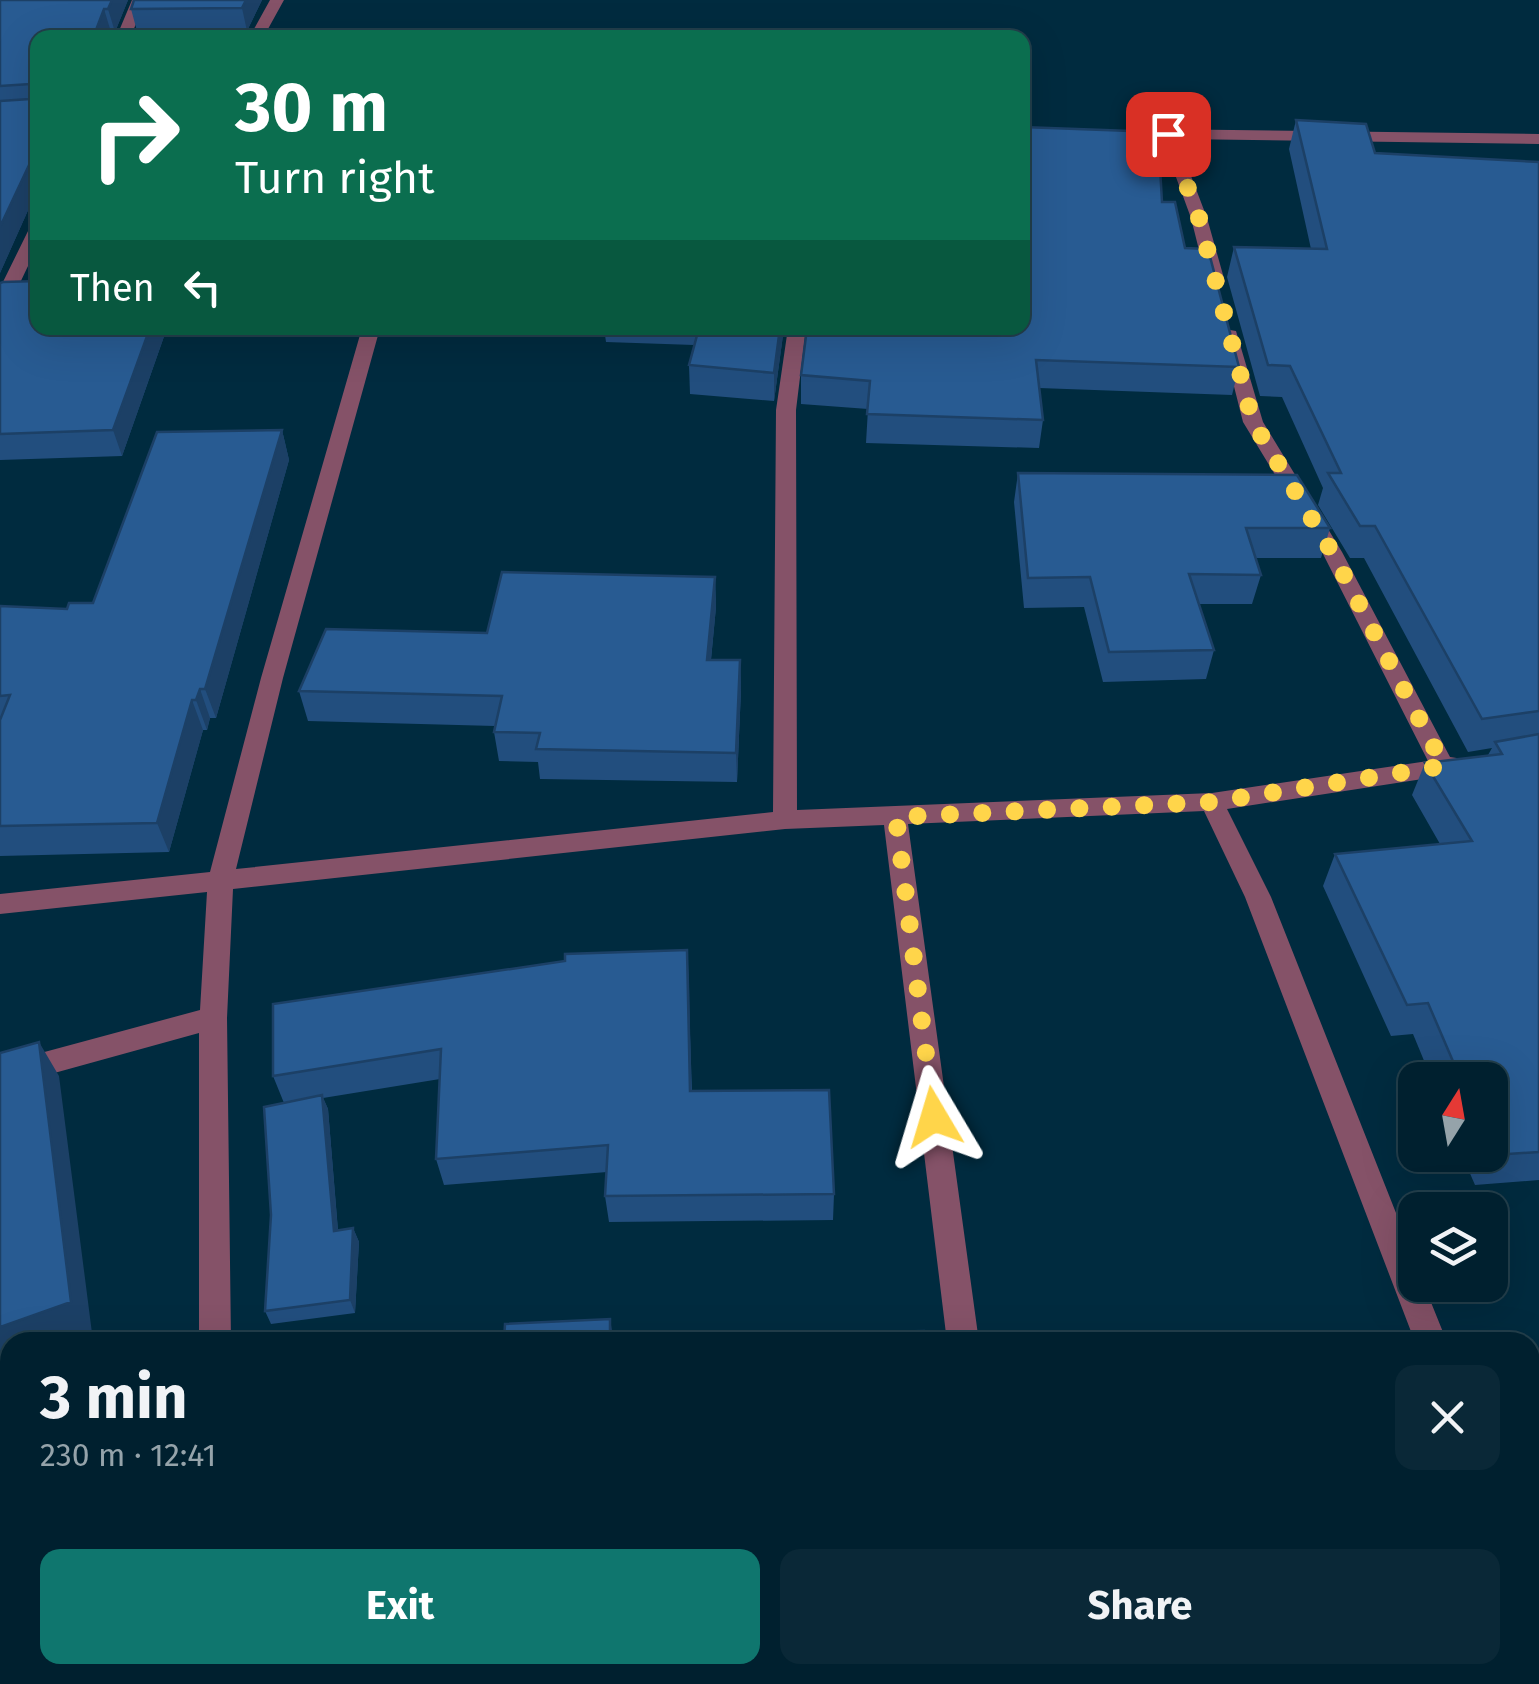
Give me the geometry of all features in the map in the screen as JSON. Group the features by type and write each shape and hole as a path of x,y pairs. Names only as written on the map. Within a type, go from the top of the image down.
{"street":[{"path":"126,30 139,0"},
{"path":"260,30 276,0"},
{"path":"1132,133 1529,144"},
{"path":"1168,134 1199,218 1253,422 1332,552 1444,766"},
{"path":"0,306 30,244"},
{"path":"215,1332 213,1018 221,879 272,678 369,335"},
{"path":"786,820 786,410 796,335"},
{"path":"0,904 786,820 1212,802 1482,761"},
{"path":"1212,802 1258,897 1427,1332"},
{"path":"896,817 962,1332"},
{"path":"0,1076 213,1018"}],"building":[{"path":"0,0 112,0 96,30 30,30 30,84 0,86"},
{"path":"134,0 246,0 242,8 131,9"},
{"path":"30,99 30,163 0,227 0,101"},
{"path":"1296,120 1366,124 1375,153 1539,162 1539,711 1482,719 1375,526 1360,526 1328,473 1341,473 1290,366 1268,365 1234,247 1327,249"},
{"path":"1030,127 1158,132 1162,202 1175,202 1185,248 1208,249 1239,367 1036,360 1043,420 867,414 870,381 801,375 806,335 1030,335"},
{"path":"30,281 30,335 147,335 113,430 0,434 3,282"},
{"path":"697,335 779,335 774,373 689,365"},
{"path":"282,430 205,689 200,689 196,700 192,700 157,823 0,826 0,720 10,695 0,696 0,606 67,609 69,603 93,603 157,432"},
{"path":"1018,473 1297,475 1330,528 1246,528 1261,575 1189,574 1214,650 1109,652 1090,577 1028,578"},
{"path":"502,572 715,577 707,660 740,660 736,753 536,749 540,733 494,732 502,696 299,691 326,629 487,633"},
{"path":"1539,734 1539,1152 1508,1154 1508,1062 1453,1062 1428,1003 1407,1005 1335,854 1472,841 1425,763 1502,754 1495,742"},
{"path":"687,950 690,1091 829,1090 834,1194 605,1196 608,1145 436,1159 441,1049 273,1076 273,1004 565,961 565,954"},
{"path":"39,1042 71,1302 0,1327 0,1053"},
{"path":"322,1095 334,1231 353,1228 350,1300 265,1311 271,1215 264,1107"},
{"path":"610,1319 610,1332 505,1332 505,1324"}],"route":[{"path":"934,1117 896,817 1212,802 1444,766 1332,552 1253,422 1199,218 1168,134"}]}
